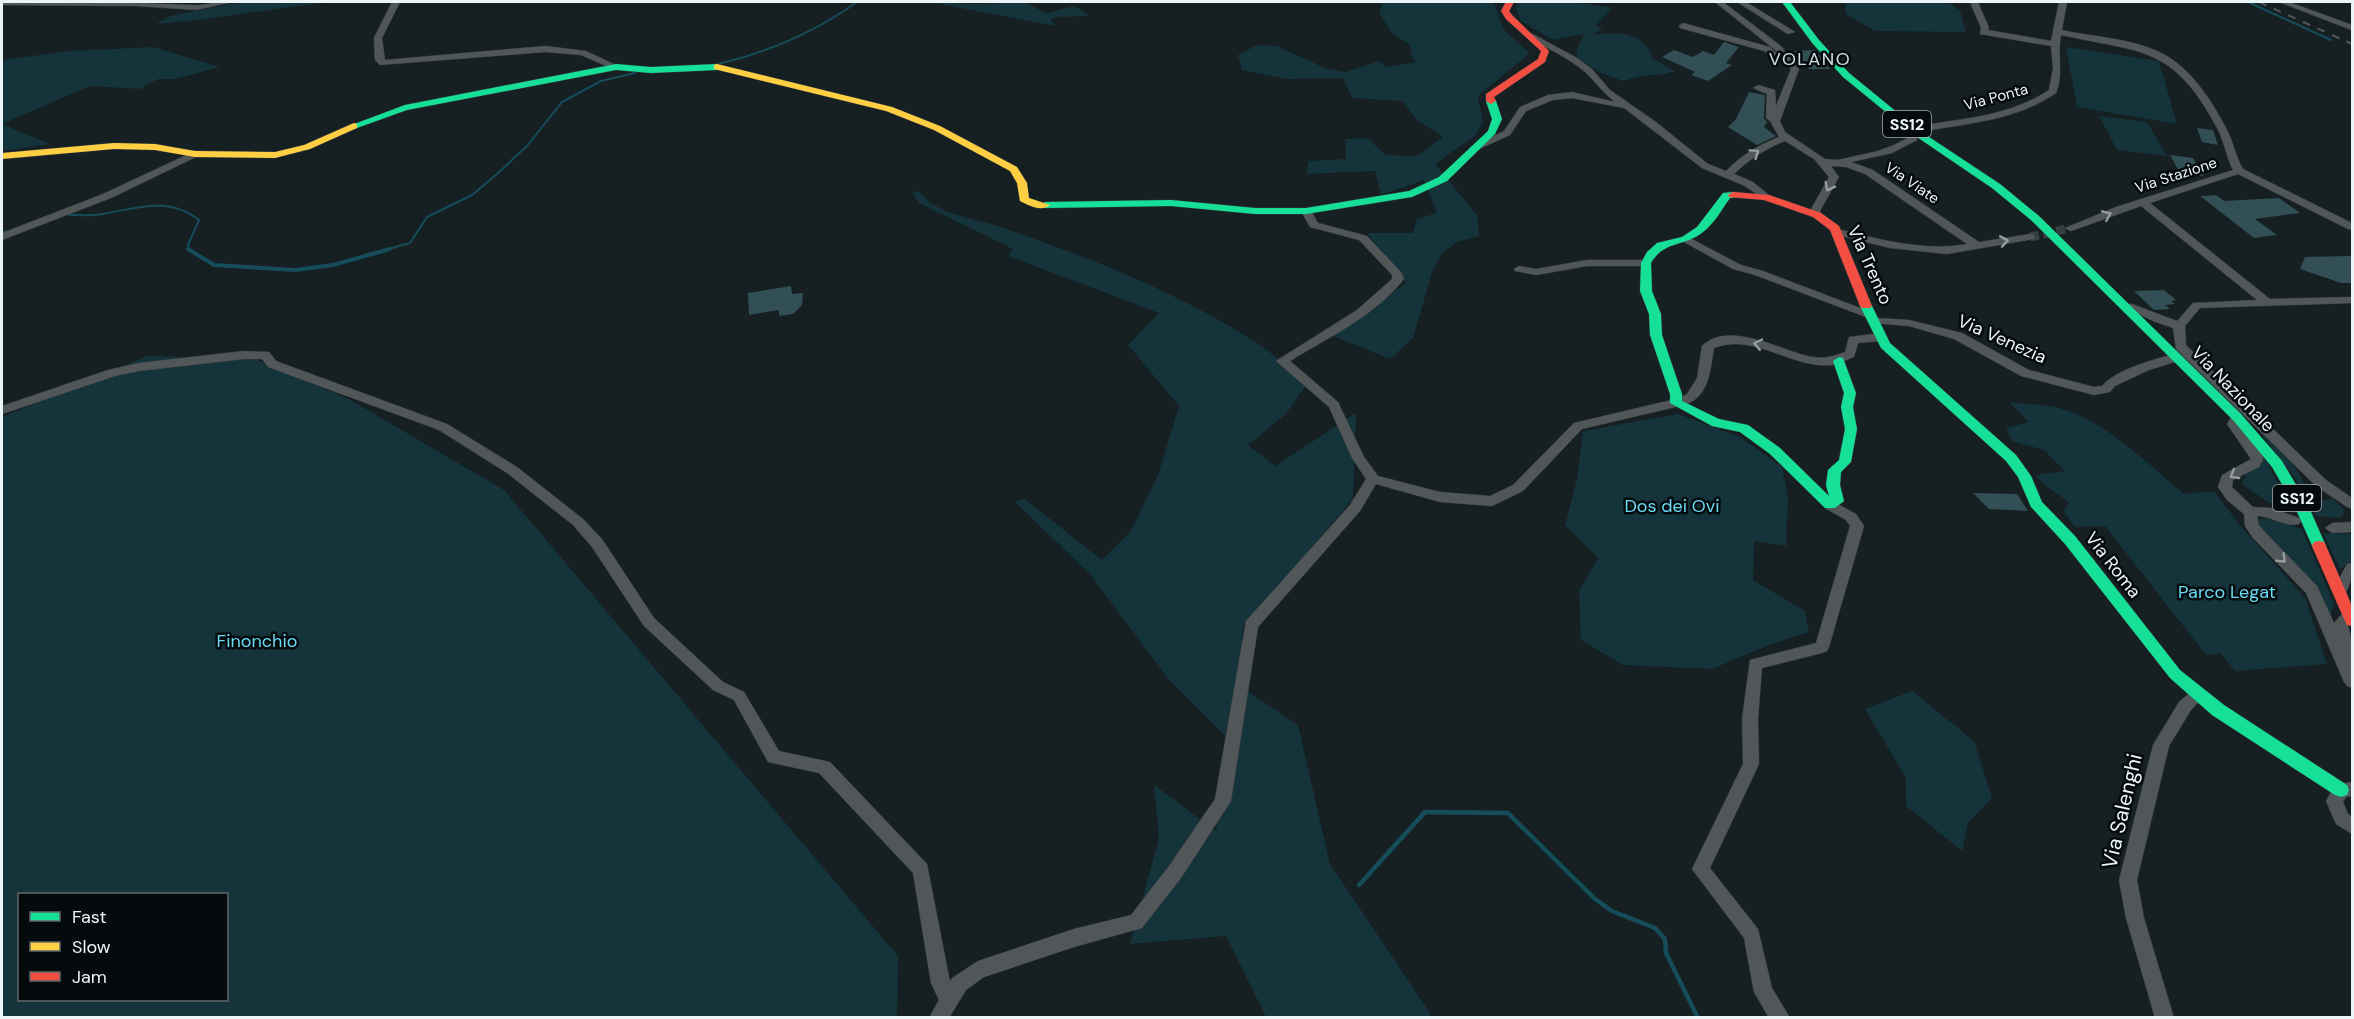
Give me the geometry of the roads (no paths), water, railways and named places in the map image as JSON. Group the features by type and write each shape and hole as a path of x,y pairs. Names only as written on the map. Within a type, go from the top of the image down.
{"street":[{"path":"4,2 2,3 137,4 196,8 229,2"},
{"path":"396,2 378,38 379,60 382,63 544,49 583,53 616,67"},
{"path":"2,156 114,146 155,147 195,154 275,155 306,147 362,123 405,108 460,96 616,67 651,70 731,68 889,109 937,128 1014,169 1022,183 1023,199 1035,205 1171,203 1255,211 1306,211 1412,194 1443,179 1492,132 1497,119 1489,96 1542,60 1545,51 1538,41 1510,21 1505,11 1510,2"},
{"path":"1719,2 1786,55 1795,69 1775,121 1781,134 1823,162 1834,177 1815,211 1817,215"},
{"path":"1741,2 1791,32"},
{"path":"1779,2 1790,7"},
{"path":"1974,2 1985,28 1983,32 2055,44"},
{"name":"Via Ponta","path":"1925,128 1996,115 2041,100 2053,91 2056,82 2055,44 2063,2"},
{"path":"2283,2 2352,28"},
{"name":"Via Nazionale","path":"1790,7 1846,75 1917,133 1996,186 2036,218 2237,417 2270,455 2289,483 2351,618"},
{"path":"1683,26 1767,49 1791,77"},
{"name":"Via Stazione","path":"2058,32 2145,49 2163,57 2175,66 2218,121 2231,144 2232,161 2239,171 2070,228"},
{"path":"1531,36 1589,71 1607,92 1653,124 1705,166 1749,184 1765,197"},
{"path":"1758,88 1772,92 1772,126"},
{"path":"1474,148 1483,146 1507,133 1523,109 1551,97 1572,95 1629,107"},
{"path":"1728,175 1743,160 1764,146 1787,137"},
{"path":"1837,162 1882,153 1906,145 1914,138"},
{"path":"2,237 12,231 66,214 195,154"},
{"name":"Via Viate","path":"1823,162 1857,166 1869,172 1977,246"},
{"path":"2239,171 2352,227"},
{"path":"1676,403 1676,393 1656,335 1655,314 1646,291 1646,264 1651,254 1660,245 1686,239 1701,229 1727,195 1765,197 1817,215"},
{"path":"2143,202 2268,303"},
{"path":"1306,211 1314,225 1363,238 1397,274 1398,279 1394,285 1362,310 1282,361 1334,405 1358,458 1373,479 1440,497 1491,501 1518,488 1578,426 1676,403 1696,396 1704,383 1703,372 1708,346 1717,340 1741,341 1769,347 1793,357 1814,361 1839,361 1850,354 1853,340 1880,337"},
{"name":"Via Trento","path":"1817,215 1835,228 1880,337"},
{"path":"1837,232 1904,247 1947,251 2030,237"},
{"name":"Via Venezia","path":"1686,239 1737,267 1759,273 1874,319 1909,323 1958,336 2025,373 2094,391 2106,389 2111,383 2145,367 2177,357"},
{"path":"1519,269 1536,272 1587,263 1646,264"},
{"path":"2352,300 2197,305 2179,326 2180,346 2321,483 2352,504"},
{"path":"2120,302 2157,319 2179,326"},
{"name":"Via Roma","path":"1880,337 1885,345 1948,404 2011,458 2025,476 2036,504 2070,540 2175,674 2218,710 2347,790"},
{"path":"2,410 130,369 244,355 265,356 272,364 443,427 512,470 578,522 597,543 650,622 718,686 739,696 774,757 824,767 921,870 940,983 949,1000"},
{"path":"1830,505 1837,501 1833,485 1835,470 1845,462 1851,429 1847,407 1850,393 1839,361"},
{"path":"1676,403 1716,423 1744,428 1775,451 1830,505 1851,517 1857,526 1822,647 1755,664 1750,720 1751,764 1701,869 1752,935 1763,992 1781,1017"},
{"path":"2237,417 2234,424 2256,454 2257,459 2254,464 2227,478 2224,487 2250,512 2252,526 2258,534 2312,590 2352,682"},
{"path":"938,1017 959,984 978,970 1074,938 1136,922 1175,872 1223,801 1251,625 1355,508 1373,479"},
{"path":"2250,512 2259,510 2274,513 2294,521"},
{"path":"2332,528 2352,527"},
{"path":"2340,590 2352,567"},
{"path":"2351,618 2341,623 2341,632 2352,660"},
{"name":"Via Salenghi","path":"2165,1017 2135,918 2128,880 2161,745 2185,706 2198,694"},
{"path":"2347,790 2334,801 2352,834"}],"waterway":[{"path":"718,64 791,40 825,23 857,2"},
{"path":"2248,2 2331,40"},
{"path":"385,250 410,243 427,217 472,195 527,146 562,102 601,81 635,73"},
{"path":"69,215 99,215 152,206 176,208 199,220 188,245 190,250"},
{"path":"2,232 6,231"},
{"path":"188,249 214,265 295,270 333,265 390,249"},
{"path":"1359,885 1425,812 1508,813 1595,899 1612,911 1655,928 1665,939 1666,953 1698,1018"}],"tunnel":[{"path":"2030,237 2070,228"}],"railway":[{"path":"2259,2 2352,44"}],"district":[{"name":"VOLANO","path":"1810,59"}],"park label":[{"name":"Dos dei Ovi","path":"1672,506"},
{"name":"Parco Legat","path":"2227,592"},
{"name":"Finonchio","path":"257,641"}]}
